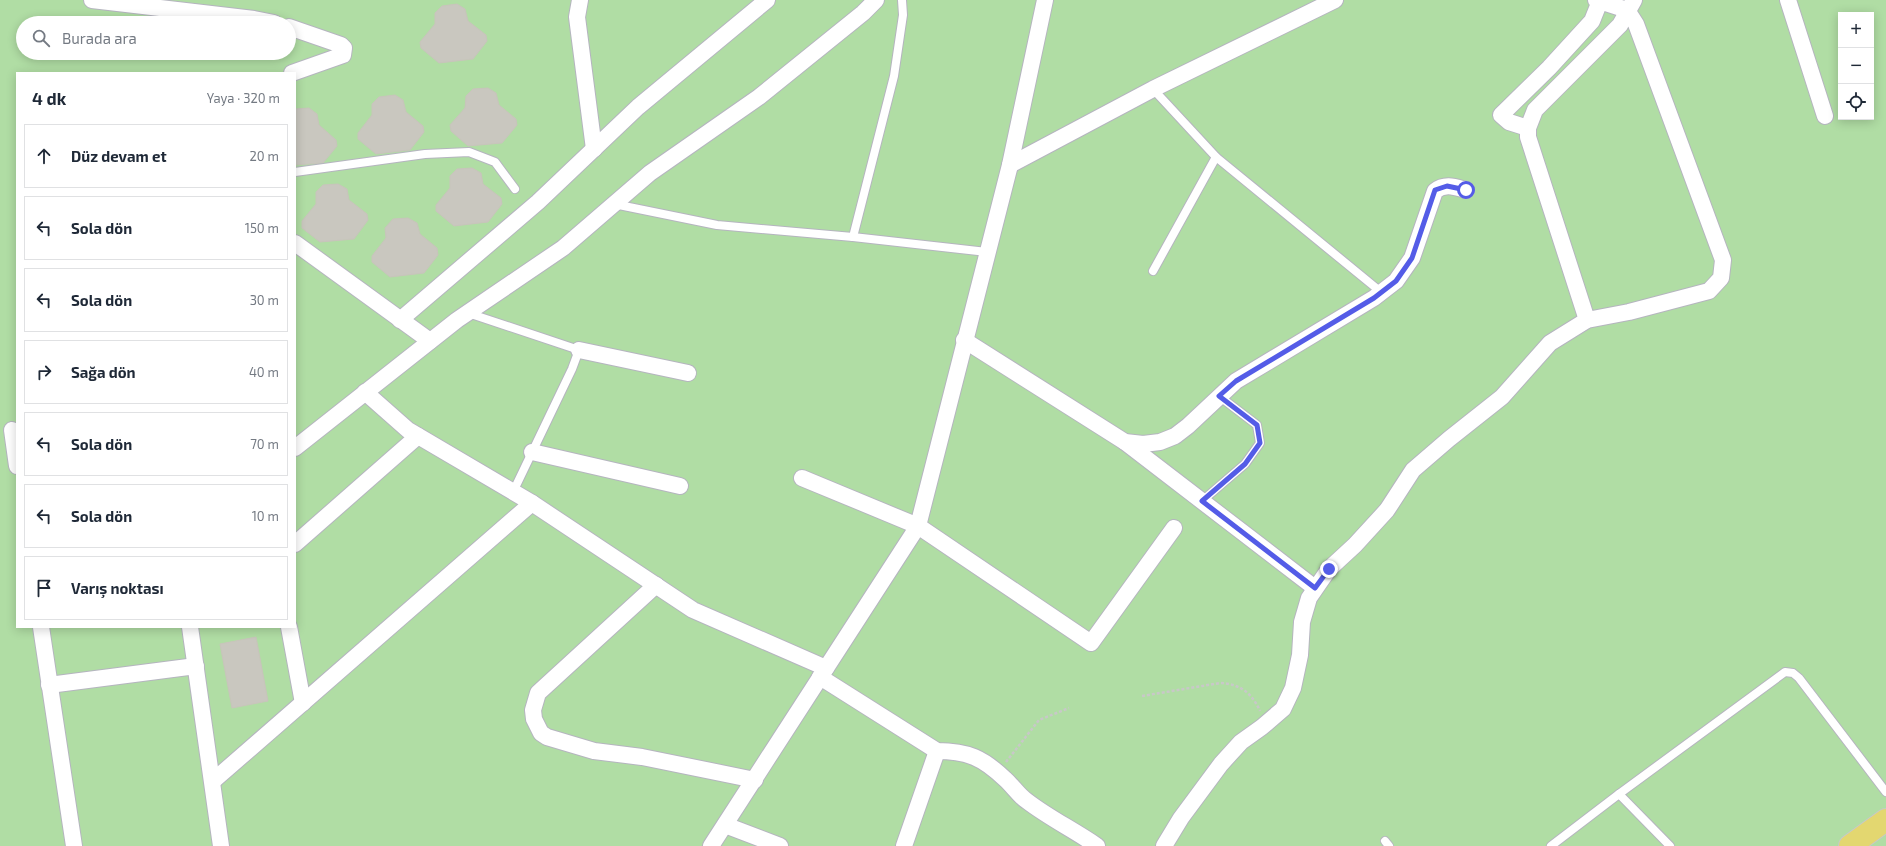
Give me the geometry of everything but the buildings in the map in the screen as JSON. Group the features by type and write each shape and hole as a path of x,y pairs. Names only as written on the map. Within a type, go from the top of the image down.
{"main road":[{"path":"1850,846 1886,820"}],"street":[{"path":"92,0 228,16"},
{"path":"580,0 577,17 594,149"},
{"path":"400,320 538,202 638,107 767,0"},
{"path":"296,447 468,312 563,248 650,173 759,97 863,13 876,0"},
{"path":"711,846 918,526 964,340 1010,164 1045,0"},
{"path":"1010,164 1153,88 1335,0"},
{"path":"1788,0 1825,116"},
{"path":"1528,128 1509,122 1501,114 1549,68 1592,21 1598,1 1631,5"},
{"path":"1587,320 1528,137 1528,128 1535,110 1620,25 1631,5"},
{"path":"1164,846 1181,818 1221,764 1241,742 1283,709 1293,688 1300,655 1302,622 1309,598 1329,569 1355,545 1388,510 1413,470 1502,397 1550,342 1587,320 1629,312 1709,291 1716,285 1723,269 1724,260 1634,20 1631,5"},
{"path":"295,72 343,55 344,48 341,45 296,29"},
{"path":"1125,442 1143,444 1160,442 1175,436 1188,426 1236,381 1294,348 1396,281 1412,258 1435,190 1447,186 1466,190"},
{"path":"296,244 430,341"},
{"path":"964,340 1125,442 1315,588"},
{"path":"579,350 688,374"},
{"path":"365,392 408,430 532,503 693,610 823,673 937,751 954,751 969,754 983,760 1025,801 1097,846"},
{"path":"10,429 16,461"},
{"path":"296,543 418,436"},
{"path":"532,452 680,486"},
{"path":"802,478 918,526 1091,644 1174,528"},
{"path":"213,781 532,503"},
{"path":"656,585 538,693 533,710 536,726 547,737 594,751 642,757 755,780"},
{"path":"41,628 74,846"},
{"path":"190,628 221,846"},
{"path":"289,628 303,703"},
{"path":"49,685 196,666"},
{"path":"904,846 937,751"},
{"path":"725,824 780,846"}],"lane":[{"path":"853,237 894,76 903,15 902,0"},
{"path":"1153,88 1216,157 1381,292"},
{"path":"296,172 425,154 469,152 495,162 515,189"},
{"path":"1153,272 1216,157"},
{"path":"614,204 717,225 853,237 987,252"},
{"path":"468,312 579,350 513,492"},
{"path":"1202,501 1245,464 1260,443 1257,425 1219,396"},
{"path":"1551,846 1785,672 1793,673 1799,678 1886,792"},
{"path":"1619,794 1670,846"}],"path":[{"path":"1142,696 1220,683 1230,683 1248,692 1256,702 1261,714 1262,727"},
{"path":"998,773 1039,720 1069,708"}],"green space":[{"path":"0,0 1886,0 1886,846 0,846"}],"route":[{"path":"1329,569 1315,588 1202,501 1245,464 1260,443 1257,425 1219,396 1236,381 1294,348 1374,298 1396,281 1412,258 1432,194 1435,190 1443,186 1447,186 1466,190"}]}
